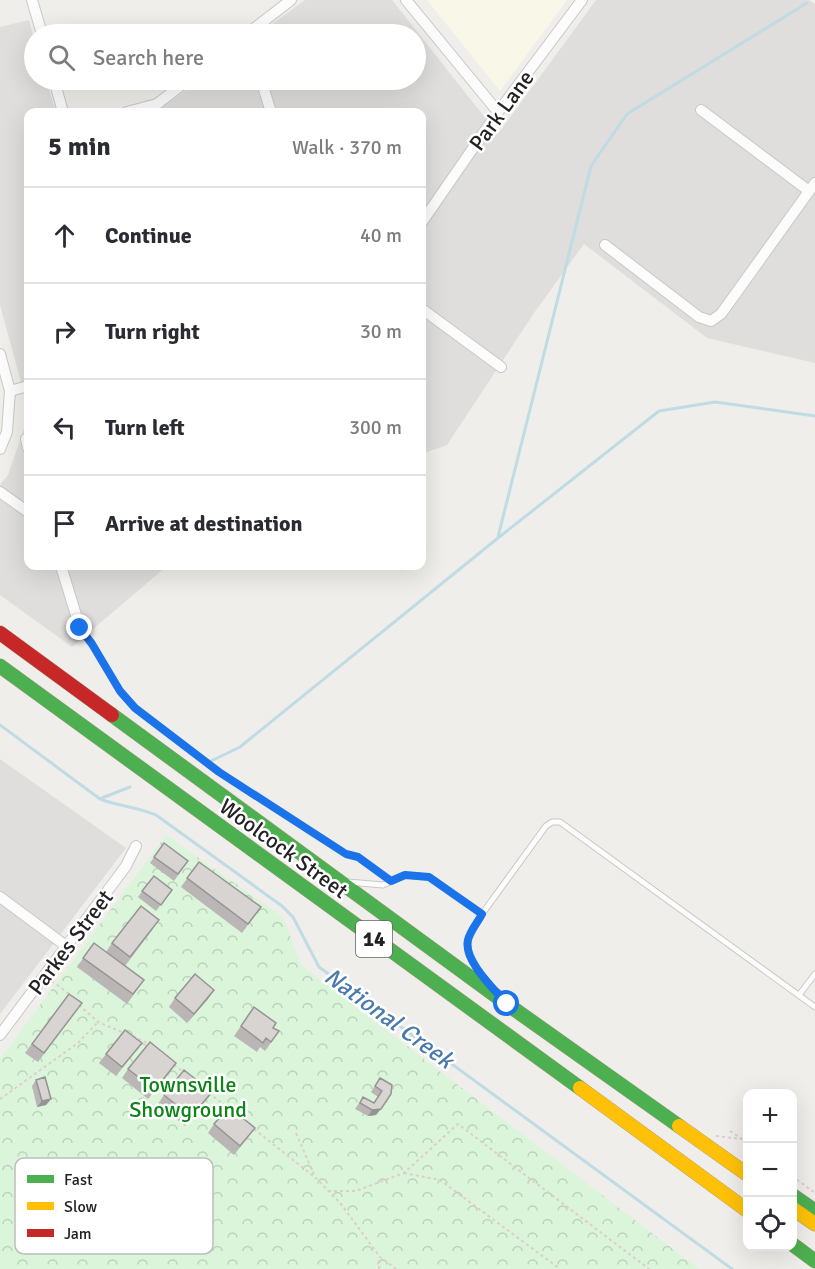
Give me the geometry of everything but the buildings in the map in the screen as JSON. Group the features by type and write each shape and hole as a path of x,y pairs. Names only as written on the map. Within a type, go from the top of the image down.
{"main road":[{"name":"Woolcock Street","path":"0,633 507,1004 743,1172"},
{"name":"Woolcock Street","path":"0,666 743,1208"},
{"path":"689,1132 743,1162"},
{"path":"795,1197 815,1211"},
{"path":"797,1211 815,1224"},
{"path":"797,1248 815,1261"}],"street":[{"path":"32,0 39,24"},
{"path":"260,24 291,0"},
{"path":"406,0 426,24"},
{"name":"Park Lane","path":"426,216 498,112 582,0"},
{"path":"426,24 498,112"},
{"path":"57,90 62,108"},
{"path":"142,108 157,104 175,90"},
{"path":"264,90 270,108"},
{"path":"605,245 699,317 711,321 721,314 812,187 701,110"},
{"path":"426,312 501,367"},
{"path":"0,354 10,391 7,432 0,449"},
{"path":"10,391 24,387"},
{"path":"0,492 24,509"},
{"path":"62,570 80,628"},
{"name":"Parkes Street","path":"0,1035 126,866 136,846"},
{"path":"0,897 66,946"}],"lane":[{"path":"507,1004 482,976 468,952 468,939 482,914 546,826 552,822 560,822 815,1007"},
{"path":"338,880 383,885 405,875 429,877 482,914"},
{"path":"799,995 815,974"}],"path":[{"path":"80,628 120,691 135,708 219,772 346,854 358,857 391,881"},
{"path":"45,975 68,994"},
{"path":"76,1001 98,1022 146,1042 155,1049"},
{"path":"0,1099 78,1043 98,1022"},
{"path":"173,1064 191,1078"},
{"path":"209,1092 236,1114"},
{"path":"328,1191 356,1191 404,1173 459,1124 649,1269"},
{"path":"254,1129 316,1179 341,1204 381,1257 396,1269"},
{"path":"730,1131 743,1140"},
{"path":"296,1133 316,1179"},
{"path":"404,1173 440,1180 560,1269"},
{"path":"797,1180 815,1193"},
{"path":"380,1269 381,1257"}],"shaded area":[{"path":"305,0 392,0 411,24 273,24"},
{"path":"427,0 567,0 500,91"},
{"path":"596,0 809,0 815,4 815,363 707,338 584,244 534,313 447,445 426,453 426,108 162,108 186,90 426,90 426,43 498,134"},
{"path":"29,20 30,24 24,24 24,90 49,90 55,108 24,108 24,393 0,305 0,27"},
{"path":"24,429 24,570 162,570 72,647 0,595 0,485 8,475"},
{"path":"0,759 126,848 0,1014"}],"green space":[{"name":"Townsville Showground","path":"166,835 283,917 301,965 699,1269 0,1269 0,1059"}],"waterway":[{"path":"498,537 591,166 627,114 807,3"},
{"path":"211,761 240,747 659,411 715,402 815,416"},
{"name":"National Creek","path":"0,725 100,799 156,815 282,906 293,917 319,967 732,1269"},
{"path":"102,798 130,787"}],"traffic: fast":[{"path":"0,666 580,1088"},
{"path":"112,715 507,1004 679,1126"},
{"path":"795,1197 815,1211"},
{"path":"797,1248 815,1261"}],"traffic: slow":[{"path":"580,1088 743,1207"},
{"path":"679,1126 743,1171"},
{"path":"797,1211 815,1224"}],"traffic: jam":[{"path":"0,633 112,715"}],"route":[{"path":"80,628 120,691 135,708 219,772 346,854 358,857 391,881 405,875 429,877 482,914 468,939 468,952 482,976 507,1004"}]}
